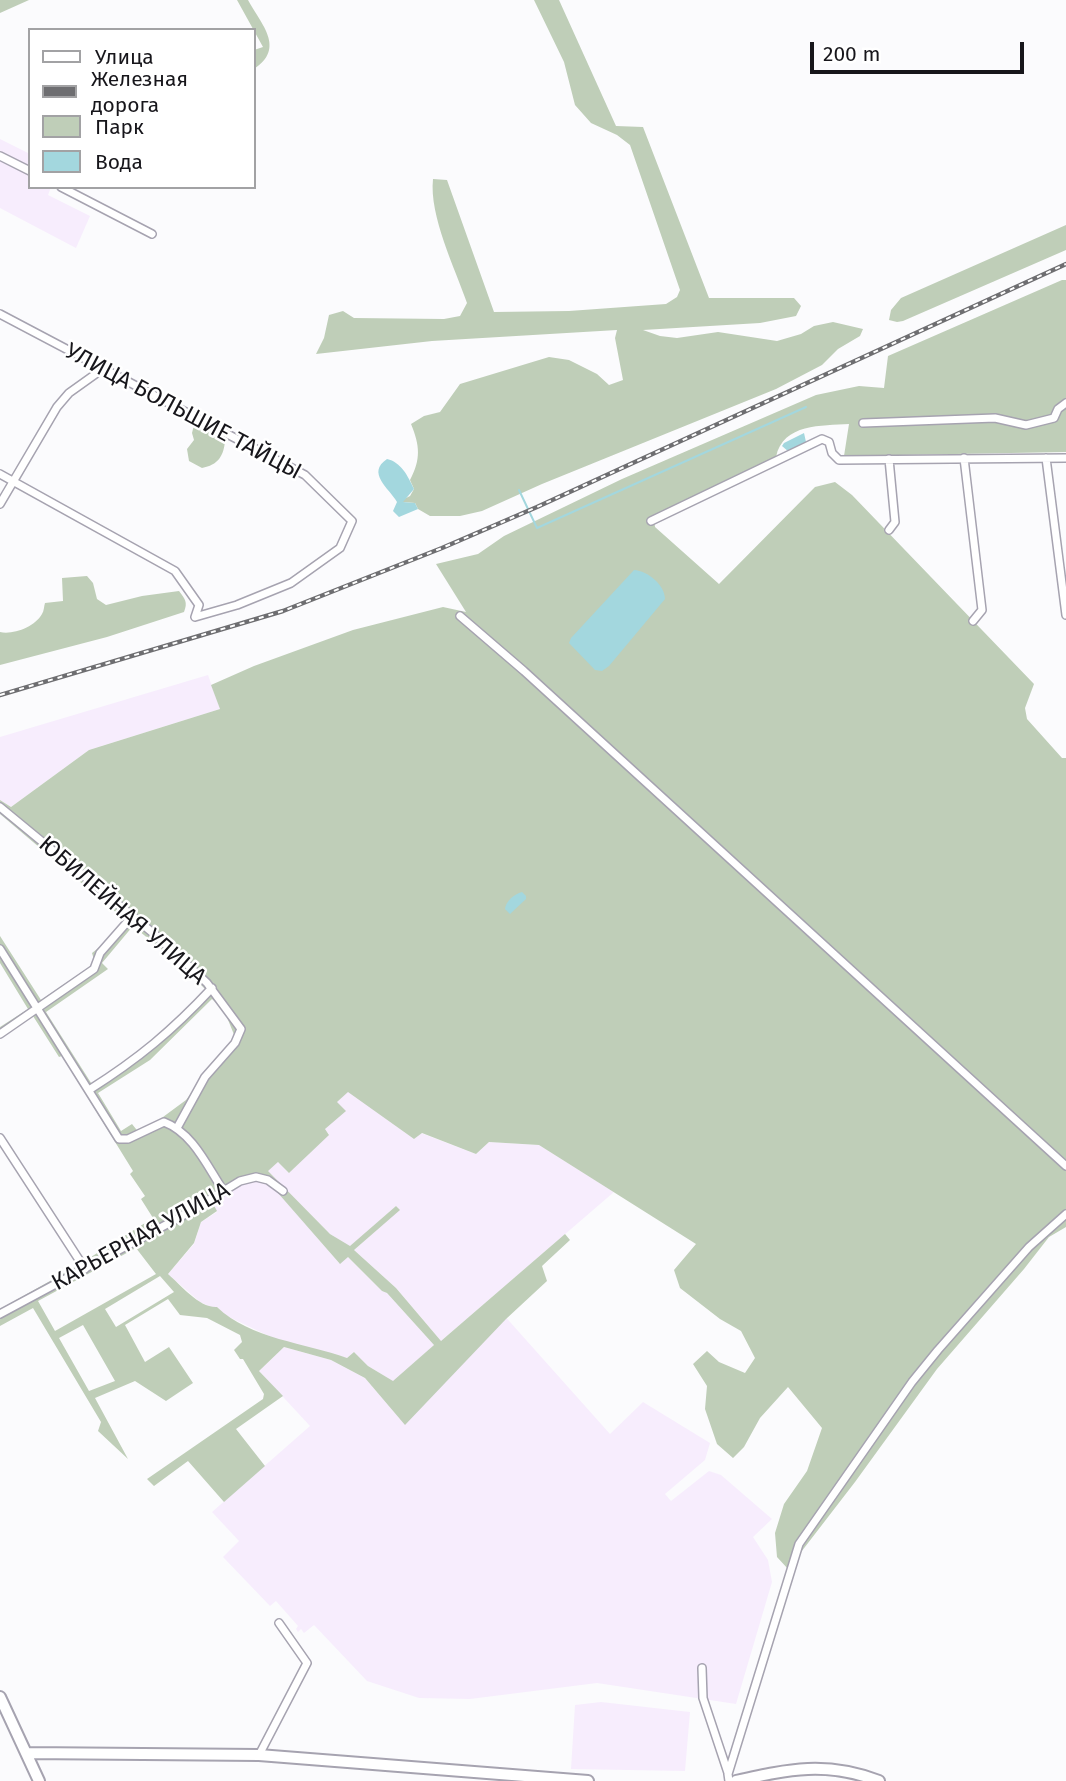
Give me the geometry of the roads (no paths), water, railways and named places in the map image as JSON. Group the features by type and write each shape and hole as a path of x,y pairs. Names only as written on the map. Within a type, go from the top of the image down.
{"street":[{"path":"0,156 28,171"},
{"path":"65,189 152,234"},
{"name":"УЛИЦА БОЛЬШИЕ ТАЙЦЫ","path":"0,314 305,475 352,521 340,548 291,583 258,598 195,617 199,605 175,571 15,482"},
{"path":"0,504 57,407 69,393 104,368"},
{"path":"863,424 995,418 1026,425 1054,418 1066,403"},
{"path":"651,521 822,439 830,442 836,459 1066,457"},
{"path":"964,458 982,610 973,621"},
{"path":"1046,458 1066,615"},
{"path":"889,459 895,522 889,530"},
{"path":"0,474 15,482"},
{"path":"460,616 524,671 1066,1166"},
{"name":"ЮБИЛЕЙНАЯ УЛИЦА","path":"0,807 159,938 212,988 241,1028 235,1043 205,1077 177,1128"},
{"path":"0,1034 94,969 100,953 118,930 130,920 135,920"},
{"path":"0,949 119,1139 128,1139 164,1122 177,1128 185,1133 223,1190"},
{"path":"89,1090 131,1064 155,1045 212,988"},
{"path":"0,1138 85,1269"},
{"name":"КАРЬЕРНАЯ УЛИЦА","path":"0,1314 186,1214 240,1181 256,1177 268,1180 283,1191"},
{"path":"731,1779 799,1544 912,1382 1029,1247 1066,1214"},
{"path":"259,1755 307,1663 279,1623"},
{"path":"702,1668 703,1699 731,1779"},
{"path":"0,1697 39,1781"},
{"path":"27,1753 259,1755 588,1781"},
{"path":"731,1779 818,1768 842,1769 879,1781"}],"water":[{"path":"804,433 806,442 789,452 782,446 784,443"},
{"path":"387,459 400,466 414,489 403,502 415,503 418,509 399,517 393,511 397,502 379,475 381,464"},
{"path":"634,570 655,580 665,599 609,666 602,671 595,670 569,643"},
{"path":"522,892 526,899 510,914 505,909 507,903"}],"waterway":[{"path":"519,490 537,528 806,407"}],"railway":[{"path":"0,695 283,611 442,548 1066,264"}]}
